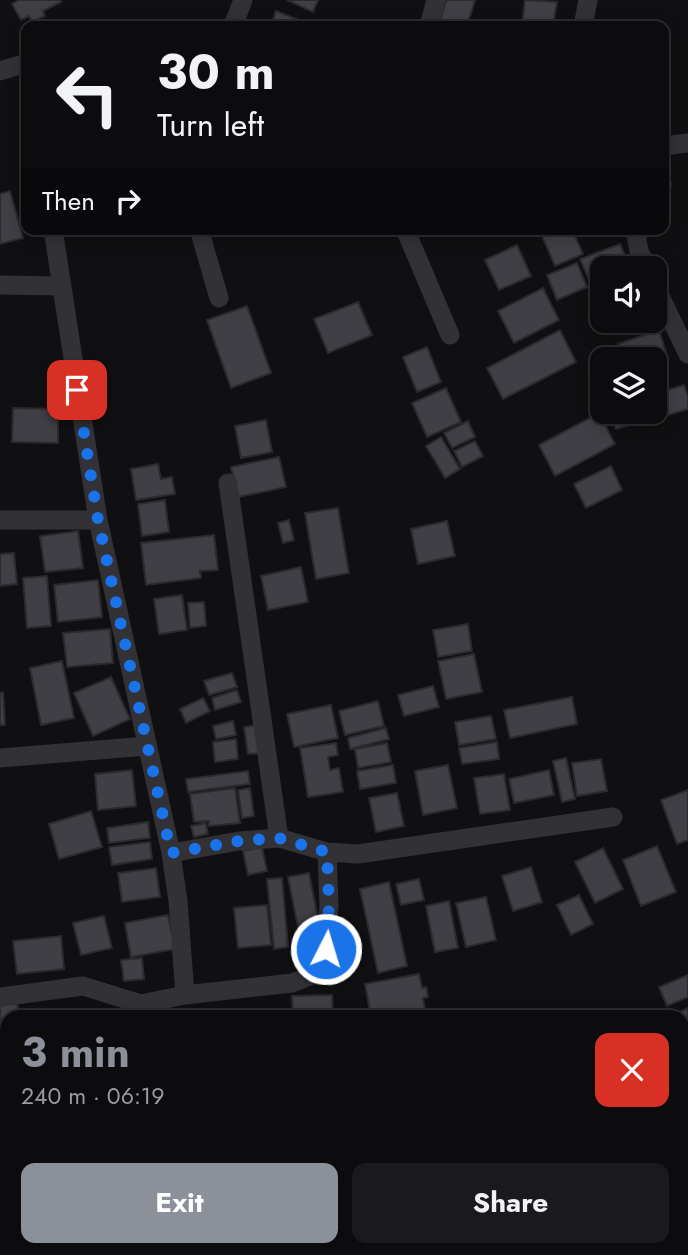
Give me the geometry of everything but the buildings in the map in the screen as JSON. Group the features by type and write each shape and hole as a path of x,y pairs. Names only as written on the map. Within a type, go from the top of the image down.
{"street":[{"path":"235,21 243,0"},
{"path":"430,21 436,0"},
{"path":"584,21 588,0"},
{"path":"0,71 21,65"},
{"path":"669,145 688,143"},
{"path":"54,235 98,520 171,853 186,995"},
{"path":"202,235 219,298"},
{"path":"408,235 450,335"},
{"path":"636,235 641,256"},
{"path":"0,285 60,286"},
{"path":"667,311 688,354"},
{"path":"228,483 279,838"},
{"path":"0,520 98,520"},
{"path":"0,758 148,747"},
{"path":"171,853 239,841 279,838 327,852 358,854 614,817"},
{"path":"0,997 83,986 135,1010 186,995 292,983 317,973 325,964 329,906 327,852"}],"route":[{"path":"77,390 98,520 171,853 239,841 279,838 327,852 329,906 326,949"}]}
